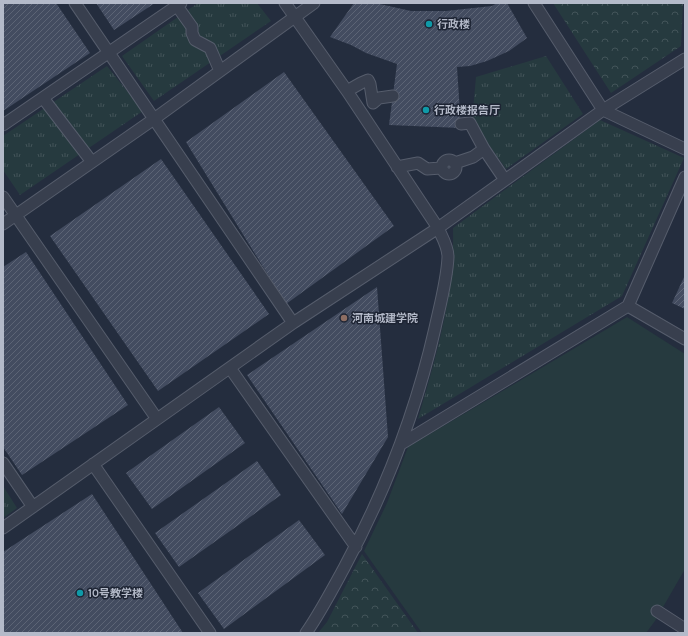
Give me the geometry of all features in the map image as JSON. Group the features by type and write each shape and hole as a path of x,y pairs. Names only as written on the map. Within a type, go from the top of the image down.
{"street":[{"path":"75,3 293,323"},
{"path":"285,3 361,111 438,228 445,244 448,256 442,296 431,347 416,402 401,444 378,501 356,547 315,620 306,633"},
{"path":"3,224 154,119 314,3"},
{"path":"534,3 603,110 685,149"},
{"path":"3,125 179,4 192,26 192,33 195,40 210,48 220,71"},
{"path":"3,528 293,323 438,228 603,110 685,59"},
{"path":"347,91 368,80 373,103"},
{"path":"361,111 379,98 393,96"},
{"path":"43,98 92,162"},
{"path":"461,124 470,123 484,149 505,180"},
{"path":"397,167 418,163 427,169 441,168 443,172 450,175 456,170 455,163 473,157 484,149"},
{"path":"401,444 628,306 685,177"},
{"path":"3,197 157,419"},
{"path":"628,306 685,339"},
{"path":"230,368 356,547"},
{"path":"3,463 33,507"},
{"path":"93,464 210,633"},
{"path":"657,611 685,629"}],"green space":[{"path":"198,3 257,3 271,21 154,101 122,56"},
{"path":"553,3 683,3 681,46 611,93"},
{"path":"546,56 583,114 506,169 472,121 476,77"},
{"path":"107,66 143,111 20,195 3,170 3,136"},
{"path":"600,120 684,158 622,296 418,419 438,349 448,301 453,253 453,228"},
{"path":"627,317 685,354 685,569 655,621 646,633 422,633 364,551 387,503 408,447"},
{"path":"3,486 17,508 3,518"},
{"path":"362,554 418,633 318,633 327,622"}],"building":[{"path":"3,3 56,3 90,53 3,111"},
{"path":"96,3 155,3 114,30"},
{"name":"行政楼","path":"354,3 375,3 411,11 446,11 492,6 497,3 507,3 527,38 509,51 487,61 470,66 457,67 461,128 389,125 397,64 366,53 351,45 330,37"},
{"path":"284,72 394,226 286,304 186,142"},
{"path":"161,159 269,314 158,391 50,236"},
{"path":"26,252 128,405 22,475 3,447 3,267"},
{"path":"685,275 685,309 672,303"},
{"path":"377,287 388,437 342,514 247,375"},
{"path":"219,407 245,443 152,509 126,473"},
{"path":"257,461 281,495 179,567 155,533"},
{"name":"10号教学楼","path":"92,494 183,633 3,633 3,552"},
{"path":"299,520 325,555 224,629 198,593"}],"place":[{"name":"行政楼","path":"429,24"},
{"name":"行政楼报告厅","path":"426,110"},
{"name":"河南城建学院","path":"344,318"},
{"name":"10号教学楼","path":"80,593"}]}
